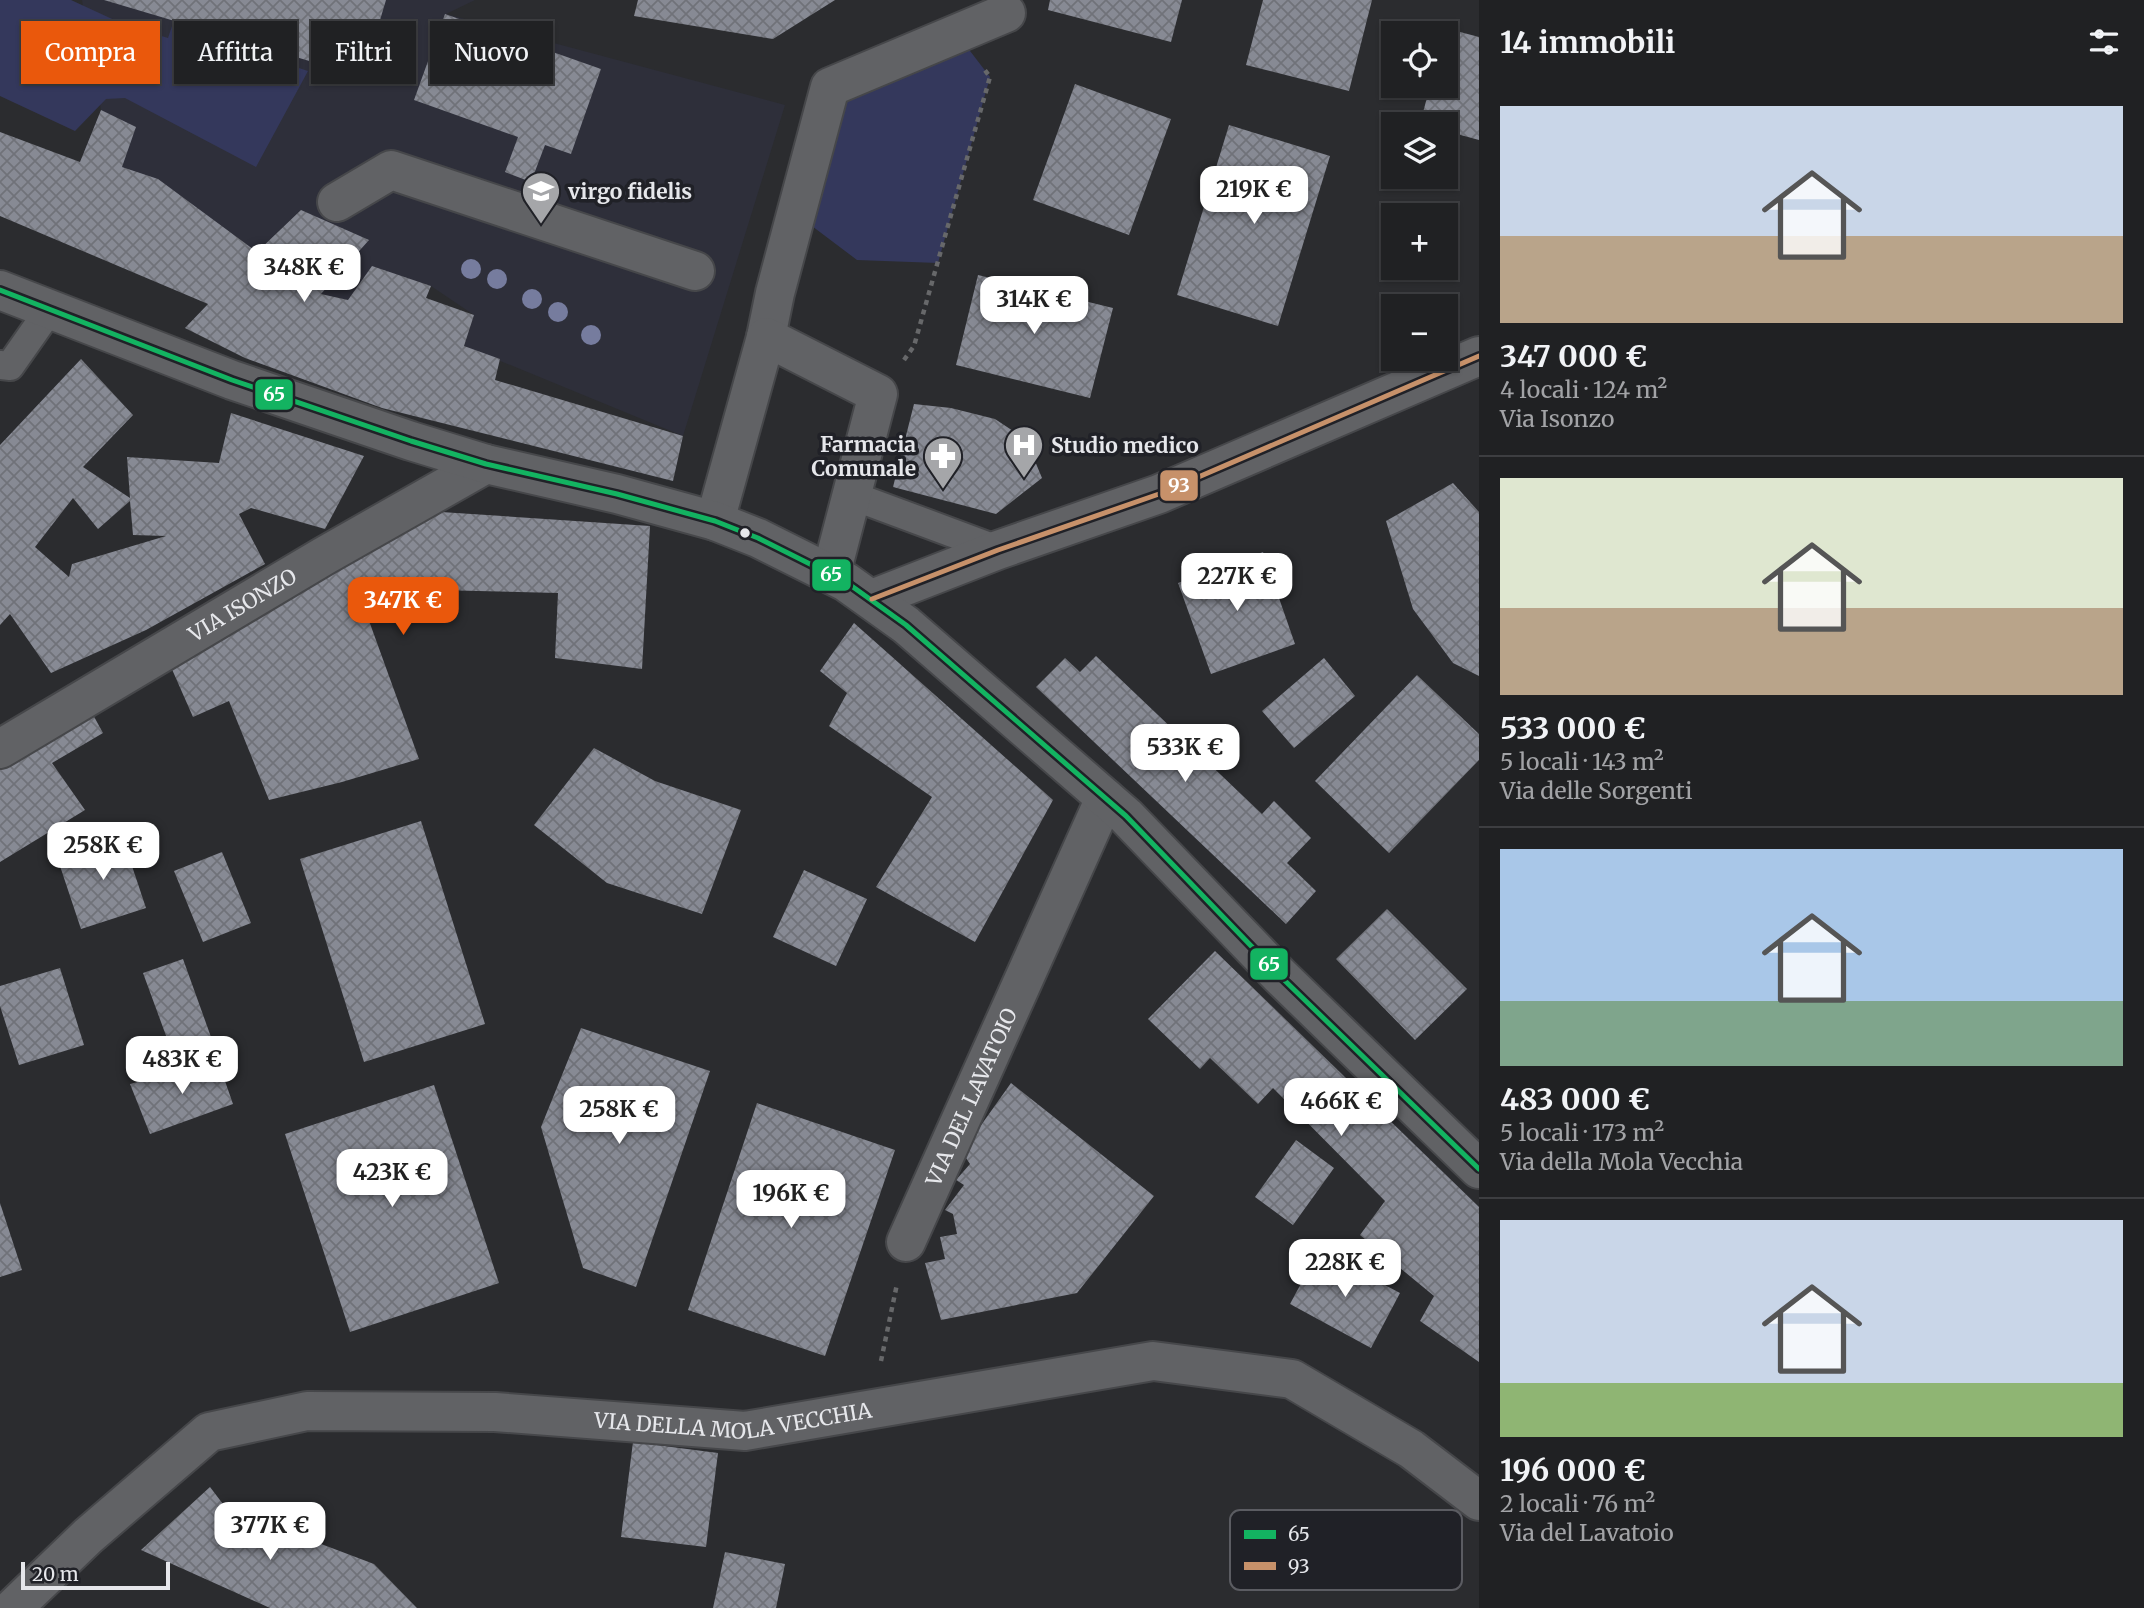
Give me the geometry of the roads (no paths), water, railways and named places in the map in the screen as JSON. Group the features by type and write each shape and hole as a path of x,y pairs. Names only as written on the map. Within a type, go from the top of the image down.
{"street":[{"path":"715,522 830,87 1006,13"},
{"path":"337,202 391,170 695,271"},
{"path":"0,290 284,398 411,441 485,464 617,494 715,522 758,538 831,574 872,599 972,681 1105,798 1279,975 1479,1169"},
{"path":"766,337 878,394 831,574"},
{"path":"872,599 998,550 1160,494 1479,356"},
{"name":"VIA ISONZO","path":"0,749 485,464"},
{"name":"VIA DEL LAVATOIO","path":"906,1242 1105,798"},
{"name":"VIA DELLA MOLA VECCHIA","path":"13,1608 88,1536 209,1432 307,1411 495,1412 745,1431 1153,1361 1292,1379 1411,1449 1479,1501"}],"lane":[{"path":"0,365 10,366 50,309"},
{"path":"853,496 998,550"}],"place":[{"name":"virgo fidelis","path":"541,225"},
{"name":"Studio medico","path":"1024,479"},
{"name":"Farmacia Comunale","path":"943,490"}]}
